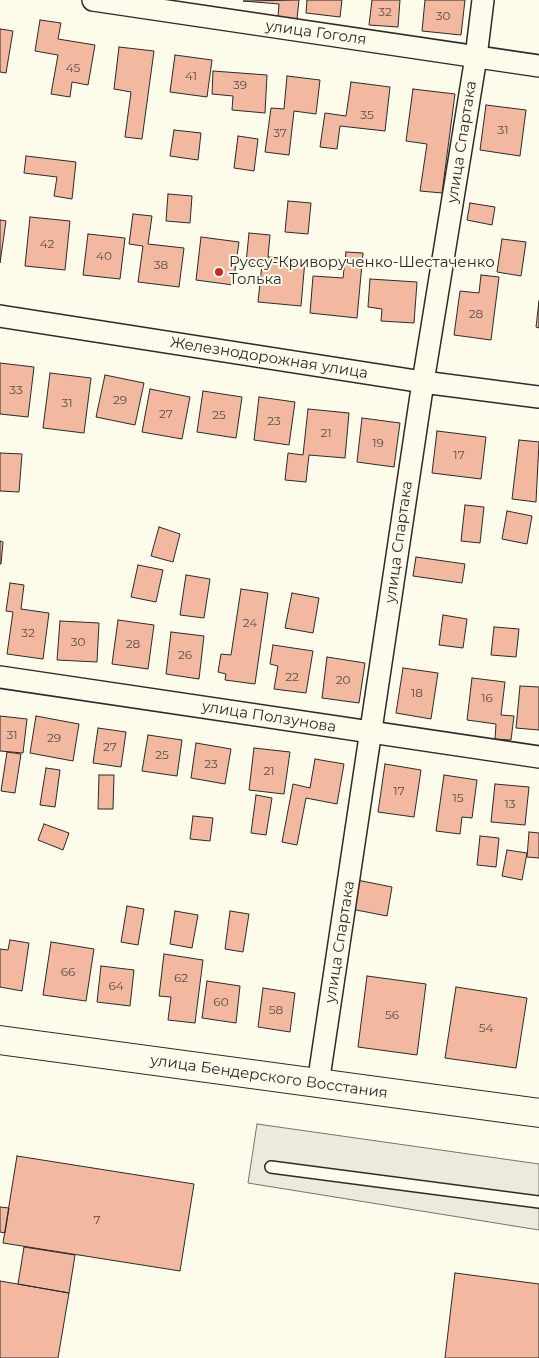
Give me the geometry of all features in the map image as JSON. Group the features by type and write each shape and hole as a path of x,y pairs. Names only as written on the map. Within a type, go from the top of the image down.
{"main road":[{"name":"улица Бендерского Восстания","path":"0,1040 539,1113"}],"street":[{"name":"улица Гоголя","path":"93,0 539,66"},
{"name":"улица Спартака","path":"318,1084 423,382 476,57 483,0"},
{"name":"Железнодорожная улица","path":"0,316 423,382 539,397"},
{"name":"улица Ползунова","path":"0,677 539,757"}],"lane":[{"path":"271,1168 539,1202"}],"shaded area":[{"path":"257,1124 539,1164 539,1230 248,1183"}],"building":[{"path":"299,0 297,19 278,17 279,4 243,1"},
{"path":"307,0 342,0 340,17 306,13"},
{"path":"372,0 400,0 398,27 369,25"},
{"path":"425,0 465,0 461,35 422,31"},
{"path":"40,20 61,23 58,39 95,45 88,85 72,82 70,97 51,94 58,55 35,51"},
{"path":"0,29 13,31 6,73 0,72"},
{"path":"119,47 154,51 142,139 125,137 131,92 114,89"},
{"path":"175,55 212,60 207,97 170,92"},
{"path":"213,71 267,75 265,113 232,110 233,96 212,94"},
{"path":"287,76 320,80 316,114 294,111 289,155 265,152 271,108 284,109"},
{"path":"351,82 390,87 385,131 340,126 337,149 320,147 325,113 346,116"},
{"path":"413,89 455,94 442,193 420,191 427,144 406,141"},
{"path":"486,105 526,110 520,156 480,150"},
{"path":"174,130 201,133 198,160 170,156"},
{"path":"238,136 258,139 254,171 234,168"},
{"path":"26,156 76,162 72,199 54,196 57,177 24,173"},
{"path":"168,194 192,196 190,223 166,221"},
{"path":"288,201 311,203 308,234 285,232"},
{"path":"470,203 495,207 492,225 467,220"},
{"path":"133,214 152,216 148,244 184,248 179,287 138,282 143,246 129,244"},
{"path":"30,217 70,221 65,270 25,266"},
{"path":"0,220 6,221 0,263"},
{"path":"249,233 270,235 268,257 305,260 301,306 258,302 262,264 246,263"},
{"path":"88,234 125,238 120,279 83,275"},
{"path":"201,237 239,242 233,285 196,280"},
{"path":"502,239 526,242 521,276 497,272"},
{"path":"346,252 363,253 357,318 310,313 313,276 343,278"},
{"path":"481,275 499,277 491,340 454,335 460,291 479,293"},
{"path":"370,279 417,282 414,323 381,321 382,309 368,307"},
{"path":"539,301 539,328 536,327"},
{"path":"0,363 34,367 28,417 0,414"},
{"path":"50,373 91,378 84,433 43,428"},
{"path":"105,375 144,383 135,425 96,417"},
{"path":"150,389 190,397 182,439 142,432"},
{"path":"203,391 242,397 236,438 197,432"},
{"path":"259,397 295,402 289,445 254,440"},
{"path":"308,409 349,413 345,458 309,455 306,482 285,480 288,453 303,455"},
{"path":"362,418 400,423 394,467 357,462"},
{"path":"437,431 486,437 481,479 432,473"},
{"path":"519,440 539,442 536,502 512,499"},
{"path":"0,453 22,454 19,492 0,491"},
{"path":"465,505 484,507 480,543 461,541"},
{"path":"507,511 532,516 527,544 502,539"},
{"path":"159,527 180,534 173,562 151,556"},
{"path":"0,541 3,542 1,564 0,564"},
{"path":"416,557 465,564 462,583 413,576"},
{"path":"138,565 163,570 156,602 131,597"},
{"path":"186,575 210,579 204,618 180,615"},
{"path":"10,583 24,585 21,609 49,613 43,659 7,654 13,612 6,611"},
{"path":"241,589 268,593 255,684 225,680 226,674 218,672 221,654 231,655"},
{"path":"292,593 319,598 313,633 285,628"},
{"path":"443,615 467,619 463,648 439,645"},
{"path":"118,620 154,625 148,669 112,664"},
{"path":"60,621 99,623 97,662 57,660"},
{"path":"494,627 519,629 516,657 491,655"},
{"path":"171,632 204,636 199,679 166,674"},
{"path":"273,645 313,651 306,693 274,689 278,666 270,664"},
{"path":"327,657 365,663 359,703 322,698"},
{"path":"403,668 438,673 431,719 396,713"},
{"path":"472,678 505,682 501,715 514,716 511,740 495,739 496,724 467,720"},
{"path":"520,686 539,687 539,730 516,728"},
{"path":"0,716 27,719 23,753 0,751"},
{"path":"36,716 79,724 73,761 30,753"},
{"path":"98,728 126,732 121,767 93,763"},
{"path":"148,735 182,740 177,776 142,771"},
{"path":"196,743 231,749 225,784 191,778"},
{"path":"254,748 290,752 284,794 249,790"},
{"path":"7,752 21,754 15,793 1,791"},
{"path":"315,759 344,764 337,804 306,798 297,845 282,842 293,784 310,788"},
{"path":"385,764 421,770 414,817 378,812"},
{"path":"46,768 60,770 55,807 40,805"},
{"path":"99,775 114,775 113,809 98,809"},
{"path":"444,775 477,780 472,818 462,817 460,834 436,831"},
{"path":"495,784 529,787 525,825 491,822"},
{"path":"256,795 272,798 266,835 251,833"},
{"path":"193,816 213,818 210,841 190,839"},
{"path":"44,824 69,833 63,850 38,840"},
{"path":"529,832 539,833 539,858 527,857"},
{"path":"480,836 499,838 496,867 477,865"},
{"path":"507,850 527,853 522,880 502,876"},
{"path":"352,879 392,887 387,916 346,908"},
{"path":"127,906 144,909 138,945 121,942"},
{"path":"175,911 198,915 192,948 170,944"},
{"path":"230,911 249,914 243,952 225,949"},
{"path":"10,940 29,943 22,991 0,987 0,949 8,950"},
{"path":"51,942 94,949 86,1001 43,995"},
{"path":"164,954 203,960 195,1023 168,1020 171,997 159,996"},
{"path":"101,966 134,970 130,1006 97,1002"},
{"path":"367,976 426,984 417,1055 358,1047"},
{"path":"207,981 240,986 236,1023 202,1018"},
{"path":"456,987 527,998 516,1068 445,1058"},
{"path":"263,988 295,993 290,1032 258,1027"},
{"path":"17,1156 194,1184 180,1271 3,1243"},
{"path":"0,1207 9,1208 5,1233 0,1232"},
{"path":"24,1247 75,1255 69,1293 18,1284"},
{"path":"455,1273 539,1284 539,1358 445,1358"},
{"path":"0,1281 69,1293 58,1358 0,1358"}],"place":[{"name":"Руссу-Криворученко-Шестаченко Толька","path":"219,272"}]}
